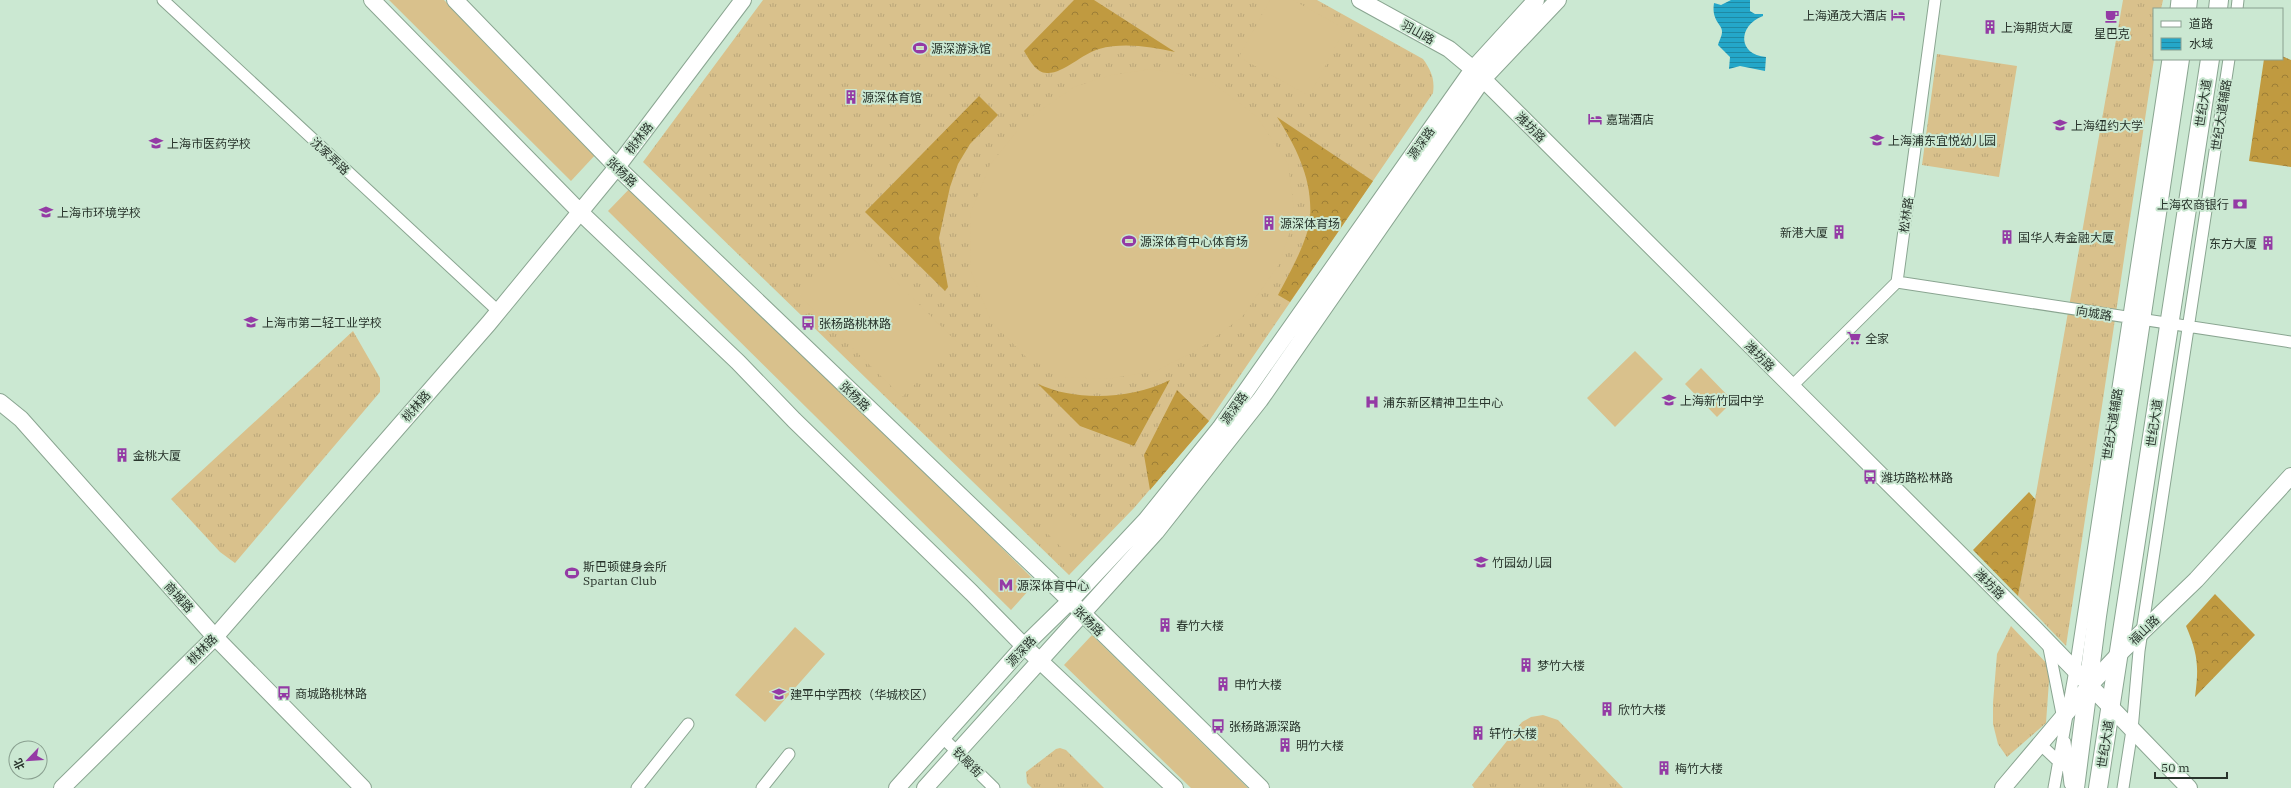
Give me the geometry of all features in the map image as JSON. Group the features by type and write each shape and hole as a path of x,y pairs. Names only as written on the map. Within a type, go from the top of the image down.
{"main road":[{"path":"372,0 580,212 738,362 794,420 972,592 1039,661 1175,788"},
{"name":"张杨路","path":"454,0 617,167 1070,601 1261,788"},
{"name":"桃林路","path":"62,788 215,637 498,312 617,167 743,0"},
{"name":"羽山路","path":"1360,0 1449,49 1478,74"},
{"name":"源深路","path":"897,788 1024,646 1070,601 1146,520 1220,428 1478,74 1536,0"},
{"name":"源深路","path":"924,788 1156,532 1260,400 1478,74 1558,0"},
{"name":"世纪大道","path":"2075,788 2090,685 2097,616 2134,319 2180,60"},
{"name":"世纪大道","path":"2098,788 2120,653 2168,324 2210,60"},
{"name":"潍坊路","path":"1478,74 2048,642 2189,788"},
{"name":"商城路","path":"0,402 20,419 215,637 363,788"},
{"name":"福山路","path":"2003,788 2040,744 2064,719 2090,685 2120,653 2196,580 2291,476"}],"street":[{"name":"沈家弄路","path":"163,0 498,312"},
{"name":"松林路","path":"1897,282 1935,0"},
{"name":"世纪大道辅路","path":"2054,788 2064,719 2075,670 2134,319 2168,60"},
{"name":"世纪大道辅路","path":"2123,788 2132,730 2142,632 2229,60"},
{"name":"向城路","path":"1897,282 2291,342"},
{"path":"1791,387 1897,282"},
{"path":"2048,642 2064,719 2070,788"},
{"path":"637,788 688,724"},
{"name":"钦殿街","path":"942,737 994,788"},
{"path":"2040,744 2058,762"},
{"path":"762,788 790,754"}],"green space":[{"path":"389,0 444,0 597,153 571,181"},
{"name":"源深体育中心","path":"763,0 1317,0 1423,59 1432,75 1433,93 1209,421 1134,508 1069,575 643,162"},
{"path":"1074,0 1094,0 1175,52 1137,46 1108,47 1093,51 1060,70 1047,73 1039,71 1024,51"},
{"path":"1270,0 1293,0 1345,29 1309,96 1239,57"},
{"path":"2123,0 2163,0 2161,8 2153,8 2154,60 2066,646 2018,596"},
{"path":"1937,54 2017,66 1999,177 1922,165"},
{"path":"2283,56 2291,60 2291,167 2249,161 2264,60 2283,60"},
{"name":"源深体育中心体育场","path":"1151,69 1208,79 1257,117 1288,164 1295,217 1278,266 1242,317 1199,349 1156,371 1107,379 1065,377 1027,358 991,321 970,269 971,212 990,165 1026,120 1074,87 1111,75"},
{"path":"979,96 998,115 970,144 958,164 950,187 939,238 948,287 945,291 865,212"},
{"path":"1277,117 1373,181 1290,302 1278,295 1306,237 1309,227 1310,204 1309,191 1302,165 1291,141"},
{"path":"635,183 1036,582 1011,610 608,211"},
{"path":"855,241 957,342 902,397 800,296"},
{"path":"353,331 380,378 380,392 235,563 220,552 171,499"},
{"path":"1635,351 1663,379 1615,427 1587,398"},
{"path":"1701,368 1733,401 1717,417 1685,384"},
{"path":"1170,380 1134,446 1080,426 1038,384 1053,390 1070,394 1104,396 1138,391"},
{"path":"1177,390 1209,421 1150,490 1144,455"},
{"path":"2029,492 2036,500 2018,596 1973,550"},
{"path":"1063,507 1086,530 1065,551 1042,528"},
{"path":"2215,594 2255,635 2195,697 2197,669 2195,653 2186,626"},
{"path":"2011,626 2050,667 2046,723 2007,757 1998,744 1993,724 1993,703 1997,654"},
{"path":"795,627 825,654 765,722 735,695"},
{"path":"1092,635 1248,788 1191,788 1064,665"},
{"path":"1543,715 1558,720 1623,788 1474,788 1472,785 1522,722 1531,717"},
{"path":"1060,748 1066,750 1104,788 1032,788 1027,783 1026,772 1056,749"}],"water":[{"path":"1731,0 1750,0 1750,11 1755,14 1763,14 1763,16 1749,26 1745,33 1744,40 1750,51 1757,55 1766,57 1765,71 1740,66 1729,69 1730,57 1718,45 1722,35 1722,29 1715,18 1714,3 1721,5"}],"place":[{"name":"上海通茂大酒店","path":"1898,15"},
{"name":"星巴克","path":"2112,16"},
{"name":"上海期货大厦","path":"1990,27"},
{"name":"源深游泳馆","path":"920,48"},
{"name":"源深体育馆","path":"851,97"},
{"name":"嘉瑞酒店","path":"1595,119"},
{"name":"上海纽约大学","path":"2060,125"},
{"name":"上海浦东宜悦幼儿园","path":"1877,140"},
{"name":"上海市医药学校","path":"156,143"},
{"name":"上海农商银行","path":"2240,204"},
{"name":"上海市环境学校","path":"46,212"},
{"name":"源深体育场","path":"1269,223"},
{"name":"新港大厦","path":"1839,232"},
{"name":"国华人寿金融大厦","path":"2007,237"},
{"name":"源深体育中心体育场","path":"1129,241"},
{"name":"东方大厦","path":"2268,243"},
{"name":"上海市第二轻工业学校","path":"251,322"},
{"name":"张杨路桃林路","path":"808,323"},
{"name":"全家","path":"1854,338"},
{"name":"上海新竹园中学","path":"1669,400"},
{"name":"浦东新区精神卫生中心","path":"1372,402"},
{"name":"金桃大厦","path":"122,455"},
{"name":"潍坊路松林路","path":"1870,477"},
{"name":"竹园幼儿园","path":"1481,562"},
{"name":"斯巴顿健身会所 Spartan Club","path":"572,573"},
{"name":"源深体育中心","path":"1006,585"},
{"name":"春竹大楼","path":"1165,625"},
{"name":"梦竹大楼","path":"1526,665"},
{"name":"申竹大楼","path":"1223,684"},
{"name":"商城路桃林路","path":"284,693"},
{"name":"建平中学西校（华城校区）","path":"779,694"},
{"name":"欣竹大楼","path":"1607,709"},
{"name":"张杨路源深路","path":"1218,726"},
{"name":"轩竹大楼","path":"1478,733"},
{"name":"明竹大楼","path":"1285,745"},
{"name":"梅竹大楼","path":"1664,768"}]}
